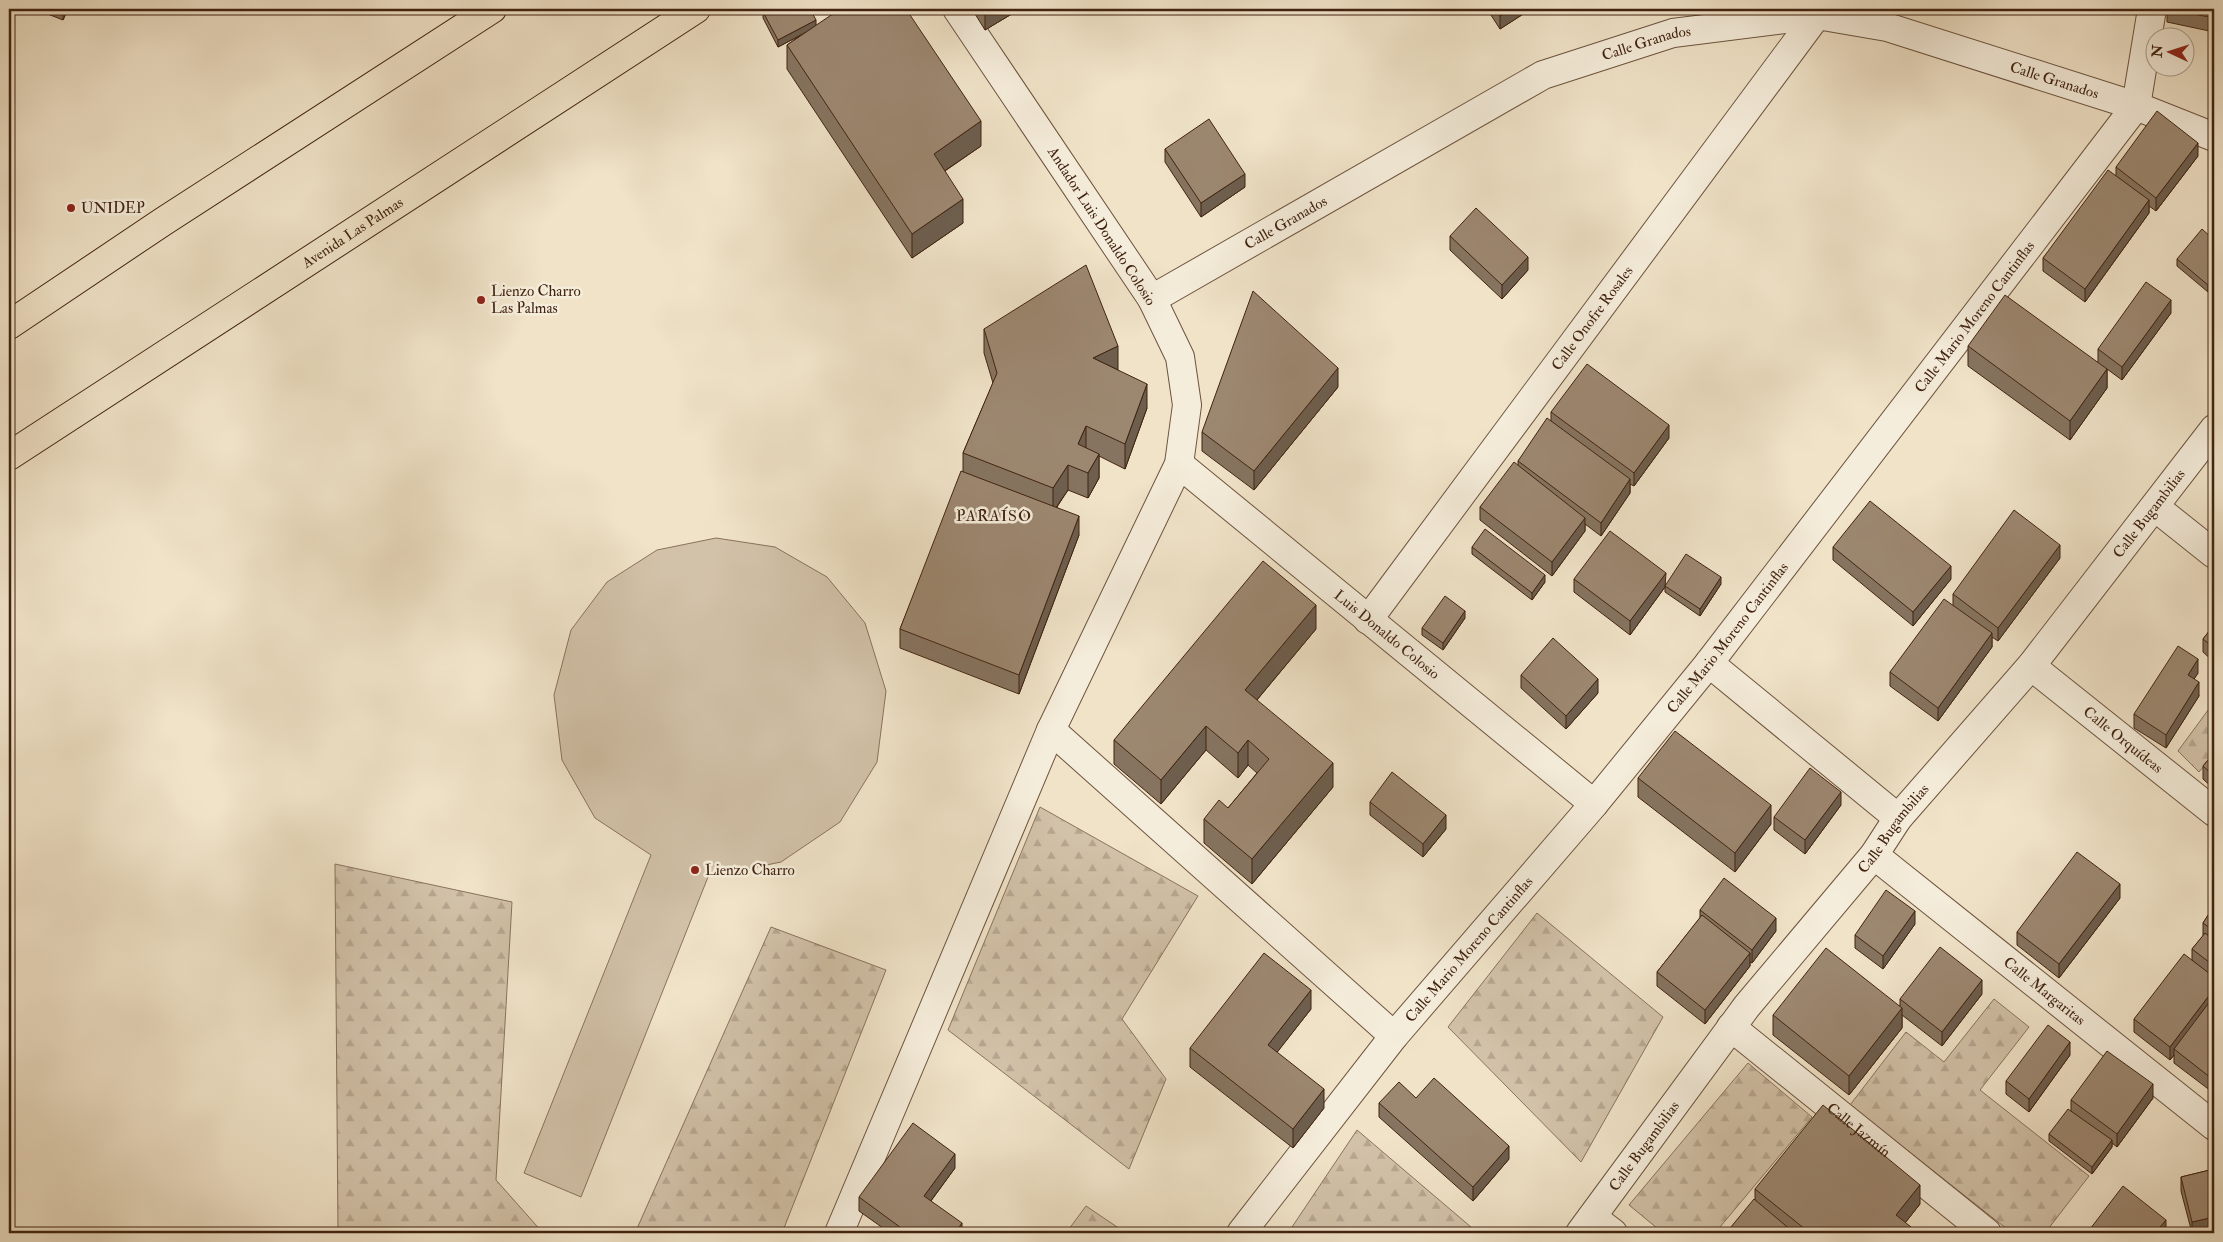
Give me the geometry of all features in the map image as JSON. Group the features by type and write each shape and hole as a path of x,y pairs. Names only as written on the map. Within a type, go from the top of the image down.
{"main road":[{"path":"9,325 492,9"},
{"name":"Avenida Las Palmas","path":"9,456 696,9"}],"street":[{"name":"Andador Luis Donaldo Colosio","path":"840,1233 1051,730 1179,464 1187,405 1180,357 1152,299 957,9"},
{"name":"Calle Mario Moreno Cantinflas","path":"1241,1233 1394,1036 1594,804 1709,663 2136,106 2152,9"},
{"name":"Calle Granados","path":"1152,299 1543,75 1673,33 1817,15 1888,27 2136,106 2214,136"},
{"name":"Calle Onofre Rosales","path":"1368,620 1817,15"},
{"name":"Calle Bugambilias","path":"1586,1225 1731,1026 1874,855 1898,818 2032,666 2214,429"},
{"name":"Luis Donaldo Colosio","path":"1179,464 1594,804"},
{"path":"2155,507 2214,554"},
{"path":"1709,663 1898,818"},
{"name":"Calle Orquídeas","path":"2032,666 2214,812"},
{"path":"1051,730 1394,1036"},
{"name":"Calle Margaritas","path":"1874,855 2214,1126"},
{"name":"Calle Jazmín","path":"1731,1026 1987,1233"},
{"path":"1586,1225 1613,1233"}],"green space":[{"name":"Lienzo Charro","path":"716,538 775,547 827,577 865,623 886,691 877,762 840,822 781,862 708,877 581,1197 524,1173 651,855 595,818 562,760 554,695 571,630 607,582 657,550"},
{"path":"2214,702 2214,754 2199,772 2178,751"},
{"path":"1040,807 1198,896 1122,1019 1166,1079 1129,1169 948,1030"},
{"path":"335,864 512,902 496,1180 543,1233 338,1233"},
{"path":"1537,913 1663,1017 1581,1162 1448,1027"},
{"path":"771,927 886,970 782,1233 635,1233"},
{"path":"1994,999 2029,1027 1980,1090 2089,1176 2045,1233 2012,1233 1850,1105 1906,1032 1944,1062"},
{"path":"1748,1063 1812,1117 1715,1233 1663,1233 1629,1205"},
{"path":"1357,1130 1478,1233 1288,1233"},
{"path":"1086,1206 1126,1233 1066,1233"}],"building":[{"path":"769,9 810,9 816,20 778,40 763,12"},
{"path":"840,9 906,9 981,121 934,154 963,199 912,234 787,45"},
{"path":"1496,9 1511,9 1500,16"},
{"path":"2168,9 2214,9 2214,18"},
{"path":"2157,111 2198,143 2156,198 2116,167"},
{"path":"1209,119 1245,174 1201,203 1165,149"},
{"path":"2108,170 2149,200 2085,289 2043,258"},
{"path":"1476,208 1528,257 1502,285 1450,236"},
{"path":"2202,229 2214,240 2214,277 2208,285 2177,259"},
{"path":"1086,265 1118,346 1093,358 1147,384 1125,444 1086,426 1078,444 1099,454 1088,473 1068,465 1053,488 963,453 997,373 984,329"},
{"path":"2146,282 2171,300 2122,367 2098,349"},
{"path":"1253,291 1338,368 1254,471 1202,432"},
{"path":"2005,295 2107,369 2070,421 1968,346"},
{"path":"1587,364 1669,425 1634,473 1551,412"},
{"path":"1547,418 1630,479 1601,523 1518,461"},
{"path":"1514,462 1585,518 1552,562 1480,507"},
{"path":"961,471 1079,516 1019,675 900,629"},
{"path":"1870,501 1951,566 1913,612 1833,547"},
{"path":"2014,510 2060,545 1998,628 1953,594"},
{"path":"1485,529 1545,575 1532,593 1472,547"},
{"path":"1610,531 1666,573 1630,621 1574,579"},
{"path":"1686,554 1721,577 1700,609 1665,586"},
{"path":"1263,561 1316,605 1245,690 1333,763 1252,859 1204,819 1219,800 1228,808 1269,759 1248,740 1238,753 1206,726 1161,780 1114,740"},
{"path":"2214,592 2214,604 2209,599"},
{"path":"1445,596 1465,611 1443,643 1422,628"},
{"path":"1944,599 1992,633 1938,708 1890,672"},
{"path":"2214,625 2214,648 2203,639"},
{"path":"1553,638 1598,679 1566,716 1521,675"},
{"path":"2178,646 2198,659 2188,675 2199,682 2166,735 2134,714"},
{"path":"1675,731 1771,805 1735,853 1638,778"},
{"path":"2214,753 2214,776 2203,766"},
{"path":"1810,768 1841,792 1805,840 1774,817"},
{"path":"1392,772 1446,815 1423,844 1370,802"},
{"path":"2077,852 2120,884 2059,964 2017,932"},
{"path":"1724,878 1776,918 1752,950 1700,910"},
{"path":"1886,890 1915,911 1883,956 1855,935"},
{"path":"2214,906 2214,931 2203,923"},
{"path":"1702,915 1750,953 1705,1010 1657,972"},
{"path":"2205,933 2214,940 2214,966 2192,949"},
{"path":"1940,947 1982,980 1942,1032 1900,999"},
{"path":"1826,948 1902,1008 1849,1076 1773,1015"},
{"path":"1264,953 1311,990 1268,1045 1324,1089 1293,1129 1190,1048"},
{"path":"2184,954 2214,977 2214,989 2170,1047 2134,1019"},
{"path":"2214,996 2214,1073 2211,1078 2174,1049"},
{"path":"2048,1025 2070,1042 2029,1099 2006,1081"},
{"path":"2107,1051 2153,1084 2117,1134 2071,1100"},
{"path":"1434,1078 1509,1146 1473,1187 1379,1103 1399,1082 1416,1098"},
{"path":"1823,1105 1920,1185 1896,1215 1916,1231 1914,1233 1810,1233 1755,1189"},
{"path":"2068,1109 2112,1140 2092,1167 2049,1134"},
{"path":"913,1123 955,1154 924,1196 962,1223 955,1233 908,1233 859,1197"},
{"path":"2214,1169 2214,1217 2192,1222 2181,1177"},
{"path":"2123,1186 2166,1220 2155,1233 2087,1233"},
{"path":"1754,1199 1792,1231 1791,1233 1726,1233"}],"place":[{"name":"UNIDEP","path":"71,208"},
{"name":"Lienzo Charro Las Palmas","path":"481,300"},
{"name":"Lienzo Charro","path":"695,870"}],"district":[{"name":"PARAÍSO","path":"994,515"}]}
